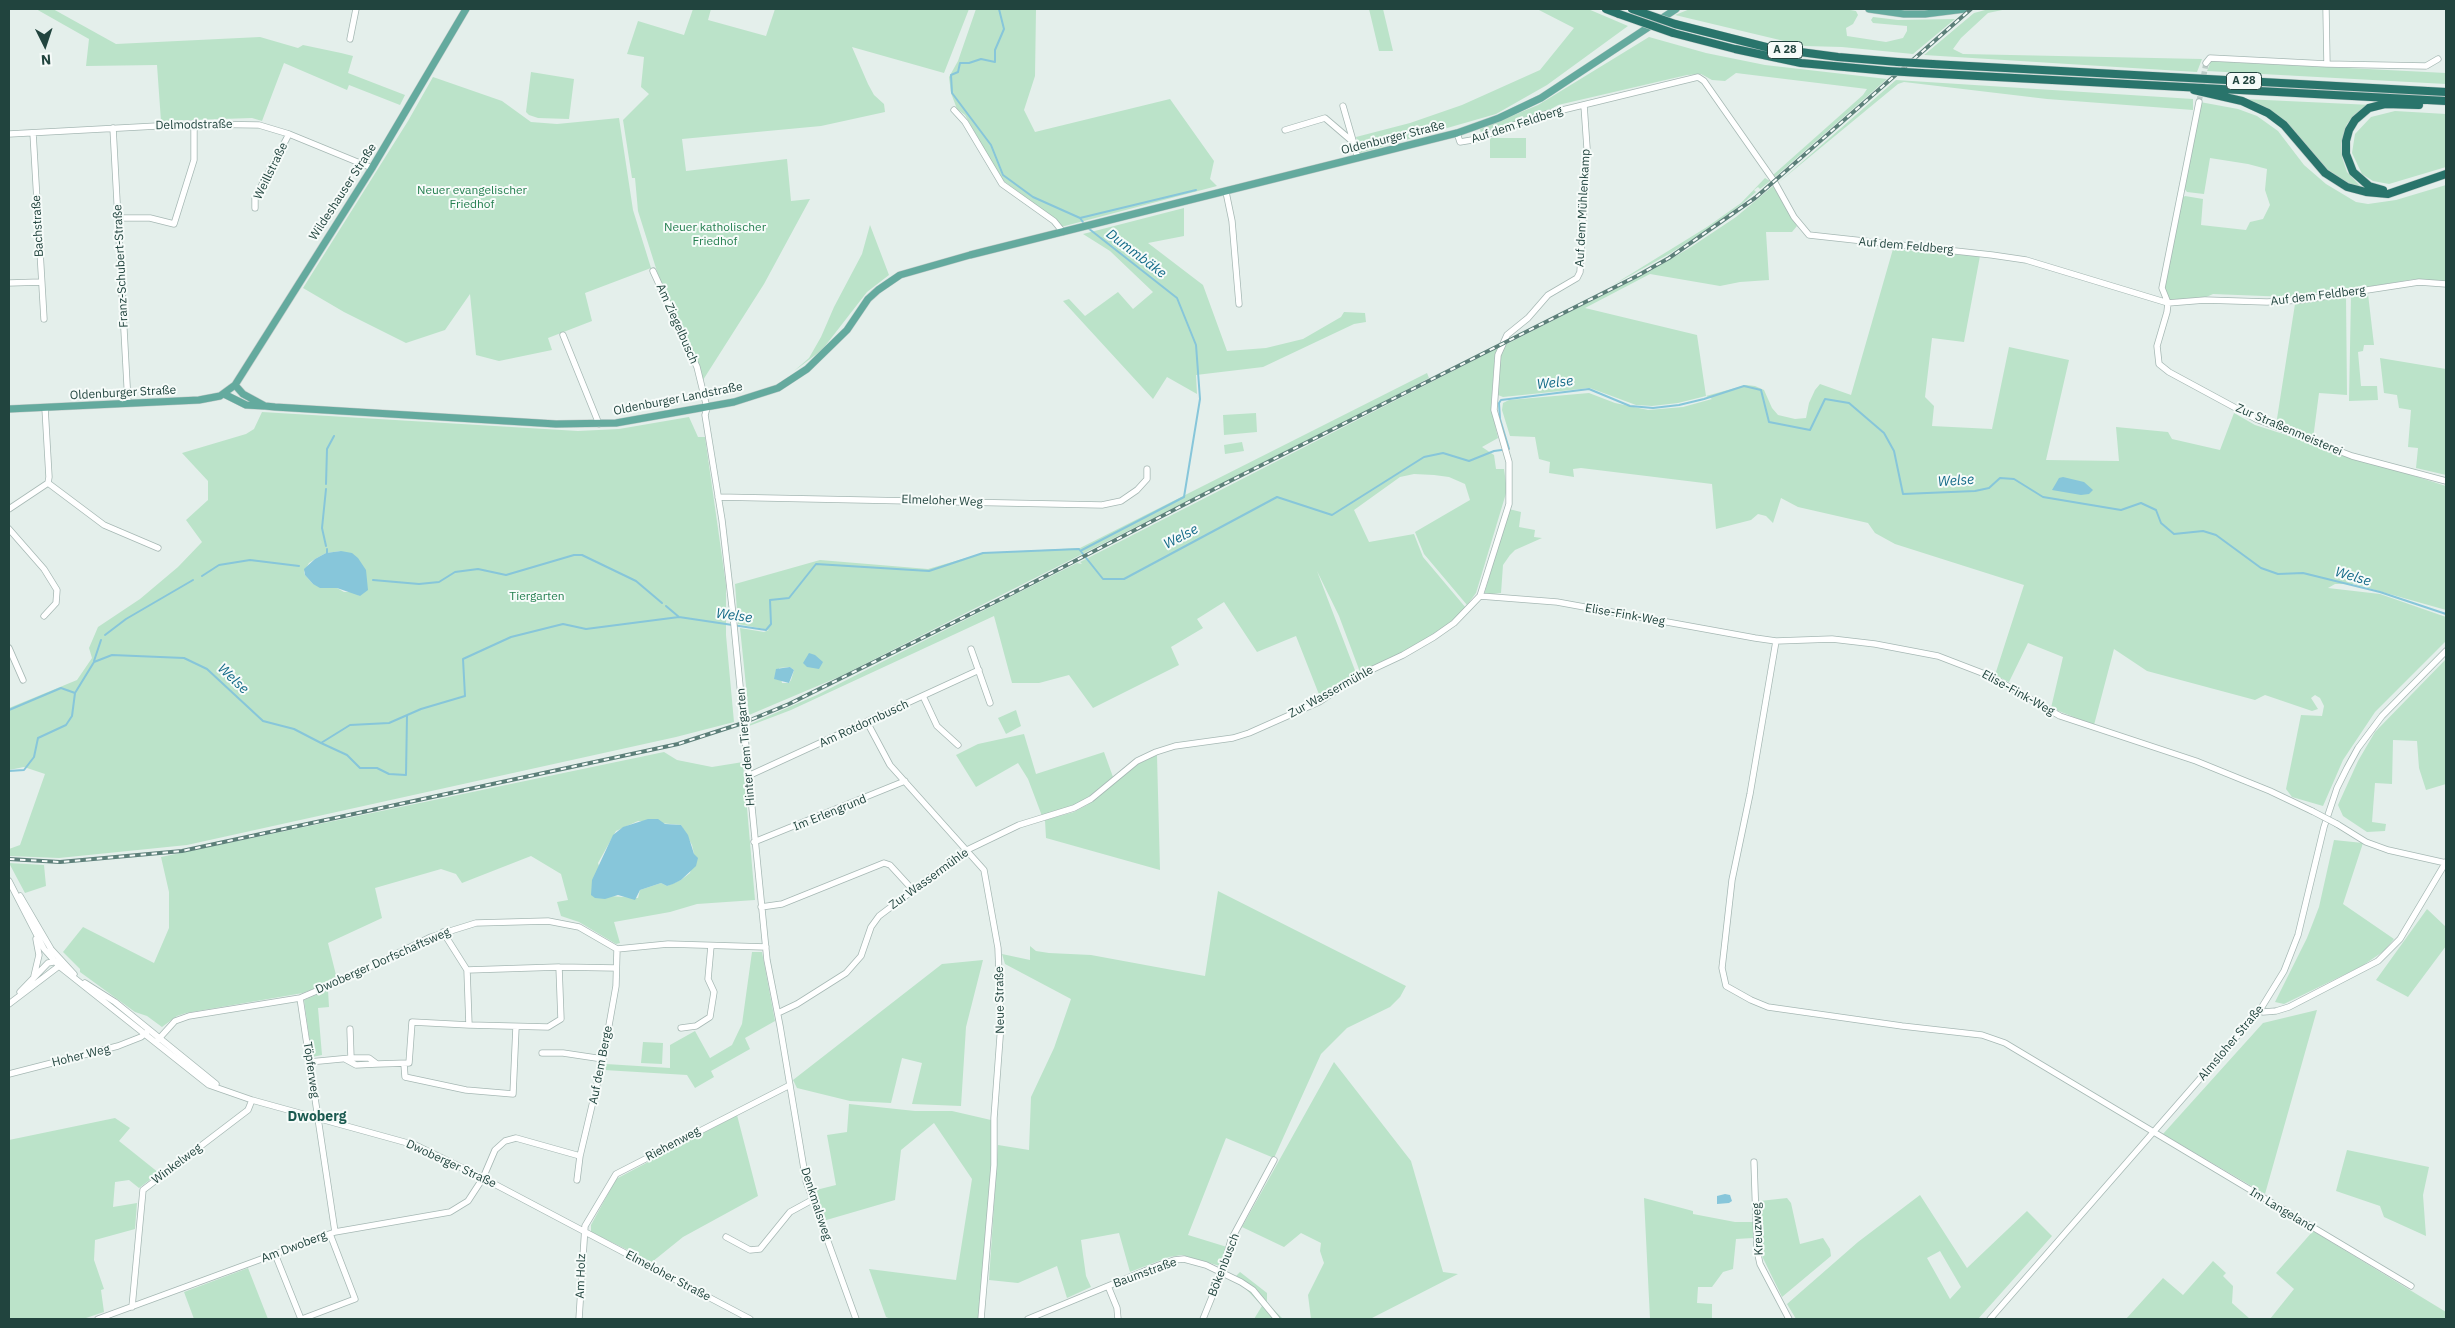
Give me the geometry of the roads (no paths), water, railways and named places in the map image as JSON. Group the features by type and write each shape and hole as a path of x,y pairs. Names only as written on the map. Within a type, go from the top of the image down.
{"highway":[{"name":"A 28","path":"1606,9 1673,33 1719,46 1792,61 1888,71 2442,101"},
{"name":"A 28","path":"1632,9 1675,24 1770,48 1838,57 1932,64 2446,92"},
{"path":"2187,87 2202,93 2242,101 2268,113 2284,126 2325,173 2347,187 2378,194 2400,190 2446,174"},
{"path":"2400,190 2375,188 2360,180 2353,172 2346,154 2346,141 2349,130 2355,120 2369,108 2385,104 2427,105 2442,101"}],"main road":[{"name":"Wildeshauser Straße","path":"235,385 372,168 466,9"},
{"name":"Oldenburger Straße","path":"1084,227 1456,133 1499,118 1541,98 1676,9"},
{"path":"1869,9 1904,14 1966,9"},
{"name":"Oldenburger Landstraße","path":"235,385 243,394 265,406 547,423 599,424 639,420 707,408 765,393 796,377 826,352 878,290 900,275 1084,227"},
{"name":"Oldenburger Straße","path":"9,410 199,400 224,394 235,385"},
{"path":"224,394 246,405 265,406"}],"street":[{"path":"350,39 356,9"},
{"path":"2326,9 2327,64"},
{"path":"2206,63 2210,58 2327,64 2426,66 2438,59"},
{"name":"Auf dem Feldberg","path":"1456,133 1460,142 1472,140 1542,115 1698,77 1704,81 1731,119 1774,182 1794,217 1809,235 1992,254 2026,260 2168,303 2204,300 2267,302 2302,300 2419,282 2446,284"},
{"path":"2168,303 2162,288 2198,102"},
{"name":"Auf dem Mühlenkamp","path":"1480,596 1509,504 1510,479 1505,449 1494,410 1495,375 1498,355 1507,336 1528,318 1543,300 1577,278 1580,272 1587,148 1584,105"},
{"path":"1343,106 1358,158"},
{"path":"954,110 965,122 1002,184 1054,221 1063,232"},
{"path":"1286,130 1325,118 1353,142"},
{"path":"118,218 150,218 174,224 194,160 194,124"},
{"name":"Delmodstraße","path":"9,134 194,124 259,126 289,134 372,168"},
{"name":"Franz-Schubert-Straße","path":"113,128 128,403"},
{"name":"Bachstraße","path":"32,133 44,319"},
{"name":"Weillstraße","path":"254,208 255,198 289,134"},
{"path":"1226,192 1232,221 1239,304"},
{"name":"Am Ziegelbusch","path":"653,271 697,367 707,408"},
{"path":"9,283 41,282"},
{"path":"2152,298 2162,288"},
{"name":"Zur Straßenmeisterei","path":"2168,303 2157,346 2159,364 2169,372 2256,419 2299,436 2352,456 2446,481"},
{"path":"563,335 599,424"},
{"path":"45,408 48,483"},
{"name":"Hinter dem Tiergarten","path":"707,408 705,415 734,618 761,907 790,1085"},
{"name":"Elmeloher Weg","path":"718,497 1102,506 1121,501 1137,490 1147,478 1147,469"},
{"path":"9,509 48,483"},
{"path":"48,483 104,525 158,548"},
{"path":"9,529 44,569 57,590 56,603 44,616"},
{"name":"Elise-Fink-Weg","path":"1480,596 1557,602 1776,641 1832,640 1858,642 1938,656 1990,676 2060,716 2196,761 2270,791 2338,824 2366,842 2388,850 2446,862"},
{"name":"Zur Wassermühle","path":"778,1013 797,1004 850,969 861,956 876,919 912,889 965,851 1019,825 1074,808 1091,799 1137,761 1156,752 1175,746 1233,738 1319,702 1356,677 1412,651 1434,637 1454,623 1480,596"},
{"name":"Im Langeland","path":"1776,641 1750,794 1732,880 1722,968 1726,986 1768,1007 1982,1035 2006,1043 2411,1286"},
{"path":"9,648 23,680"},
{"path":"971,649 990,703"},
{"name":"Almsloher Straße","path":"1990,1319 2260,1010 2284,971 2295,944 2304,918 2324,827 2337,788 2347,768 2366,737 2382,716 2446,651"},
{"name":"Am Rotdornbusch","path":"748,776 979,670"},
{"path":"923,696 937,726 958,746"},
{"name":"Neue Straße","path":"867,722 890,765 984,870 1000,964 1001,1024 994,1118 994,1165 981,1319"},
{"name":"Im Erlengrund","path":"754,842 770,838 905,781"},
{"path":"761,907 782,904 884,862 890,865 912,889"},
{"path":"2260,1010 2263,1012 2276,1011 2289,1007 2378,961 2400,939 2446,862"},
{"name":"Dwoberger Straße","path":"9,880 44,949 58,963 115,1002 207,1083 252,1100 415,1145 483,1178 585,1233"},
{"name":"Dwoberger Straße","path":"9,880 58,963"},
{"name":"Dwoberger Dorfschaftsweg","path":"158,1040 175,1022 189,1016 300,998 347,978 443,932 476,923 548,921 578,927 617,949"},
{"path":"31,925 39,955 33,978"},
{"path":"443,932 467,970 469,1025"},
{"path":"617,949 668,944 766,947"},
{"path":"681,1028 696,1026 710,1017 714,992 708,978 711,946"},
{"name":"Auf dem Berge","path":"577,1180 580,1156 603,1059 616,986 617,949"},
{"path":"11,1002 48,963 58,963"},
{"path":"11,1002 58,963"},
{"path":"467,970 559,967 616,968"},
{"path":"310,1062 348,1058 356,1065 409,1063 412,1022 548,1027 561,1018 559,967"},
{"name":"Töpferweg","path":"300,998 332,1233 356,1299 301,1319"},
{"path":"404,1064 405,1077 466,1090 513,1094 516,1027"},
{"path":"348,1058 350,1029"},
{"name":"Hoher Weg","path":"9,1074 118,1046 147,1031"},
{"path":"542,1053 563,1053 603,1059"},
{"name":"Denkmalsweg","path":"790,1085 804,1173 812,1200 856,1319"},
{"name":"Riehenweg","path":"585,1233 585,1226 616,1174 790,1085"},
{"name":"Winkelweg","path":"132,1307 143,1190 248,1110 252,1100"},
{"name":"Am Dwoberg","path":"98,1319 332,1233 450,1212 468,1201 483,1178 496,1150 505,1141 516,1138 580,1156"},
{"name":"Bökenbusch","path":"1203,1319 1222,1272 1232,1240 1274,1160"},
{"name":"Kreuzweg","path":"1754,1162 1757,1250 1760,1264 1789,1319"},
{"path":"726,1237 750,1250 760,1249 790,1212 812,1200"},
{"name":"Am Holz","path":"579,1319 585,1233"},
{"name":"Elmeloher Straße","path":"585,1233 750,1319"},
{"path":"275,1254 301,1319"},
{"name":"Baumstraße","path":"1028,1319 1174,1260 1184,1259 1222,1272 1253,1290 1278,1319"},
{"path":"1108,1286 1117,1308 1118,1319"}],"water":[{"path":"2063,477 2084,482 2093,490 2089,494 2081,495 2052,490 2059,478"},
{"path":"341,551 352,553 366,570 368,590 360,596 337,588 320,588 313,584 305,575 304,569 315,559 326,553"},
{"path":"809,653 815,655 823,662 819,669 807,667 803,663"},
{"path":"790,667 794,670 789,683 774,679 776,669"},
{"path":"648,819 658,819 665,824 681,825 688,835 694,854 698,858 696,866 681,880 673,884 667,886 661,883 640,890 635,900 618,895 605,899 595,898 591,895 592,880 613,835 623,827"},
{"path":"1730,1195 1732,1201 1717,1204 1717,1196"}],"waterway":[{"name":"Dummbäke","path":"999,9 1004,29 995,50 995,62 981,59 969,63 960,63 958,72 951,75 952,93 991,145 1003,175 1033,197 1080,218 1085,225"},
{"path":"1080,218 1196,190"},
{"name":"Dummbäke","path":"1082,550 1184,497 1200,399 1196,345 1177,298 1088,228"},
{"name":"Welse","path":"9,771 24,770 34,757 38,738 66,725 72,716 75,693 94,662 112,655 184,658 207,669 263,721 294,729 321,743 350,725 389,723 421,709 465,696 463,659 511,637 563,624 586,629 679,617 766,630 771,624 770,600 789,598 816,564 929,571 983,553 1079,549 1103,579 1124,579 1277,497 1332,515 1424,457 1443,453 1469,461 1494,451 1509,449 1500,419 1499,403 1501,400 1589,389 1630,406 1653,408 1679,405 1704,399 1744,386 1761,390 1769,422 1810,430 1825,399 1849,403 1884,433 1894,451 1903,494 1975,491 1989,488 2000,478 2014,479 2043,497 2121,510 2141,503 2156,510 2161,523 2174,534 2203,531 2216,535 2261,568 2278,574 2303,573 2380,592 2446,614"},
{"path":"326,484 327,449 334,436"},
{"path":"326,489 322,528 326,546"},
{"name":"Welse","path":"373,580 419,584 439,582 455,572 478,569 506,575 574,555 582,555 636,581 662,603"},
{"name":"Welse","path":"202,576 219,565 250,560 299,566"},
{"name":"Welse","path":"105,635 126,619 193,580"},
{"name":"Welse","path":"666,606 679,617"},
{"name":"Welse","path":"94,661 101,640"},
{"path":"9,710 61,688 75,693"},
{"name":"Welse","path":"321,743 347,755 360,768 377,768 389,774 406,775 407,715"}],"tunnel":[{"path":"2199,102 2206,63"}],"railway":[{"path":"9,859 60,862 182,851 678,744 743,723 789,704 1007,596 1669,258 1755,198 1971,9"}],"district":[{"name":"Dwoberg","path":"317,1117"}],"park label":[{"name":"Neuer evangelischer Friedhof","path":"472,198"},
{"name":"Neuer katholischer Friedhof","path":"715,235"},
{"name":"Tiergarten","path":"537,597"}]}
